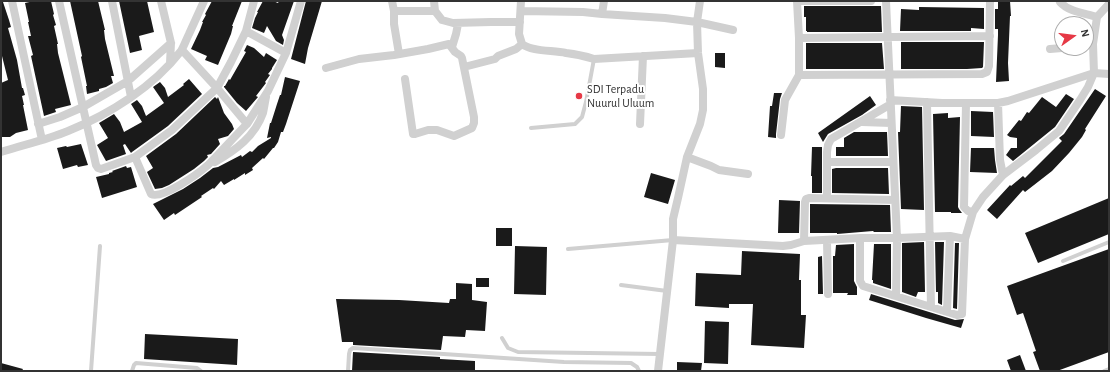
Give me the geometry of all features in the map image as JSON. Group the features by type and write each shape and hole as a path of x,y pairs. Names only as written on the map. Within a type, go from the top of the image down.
{"street":[{"path":"12,1 42,140"},
{"path":"59,1 96,165 101,169 135,157 172,130 217,88 246,31 254,1"},
{"path":"112,1 131,97"},
{"path":"161,1 171,43 170,63"},
{"path":"1,152 42,140 86,123 131,97 156,78 182,50 204,1"},
{"path":"207,166 247,124 268,91 286,53 302,1"},
{"path":"392,1 399,54"},
{"path":"434,1 435,12 442,20 458,24 520,22"},
{"path":"521,1 520,34 522,44"},
{"path":"602,14 604,1"},
{"path":"658,371 673,240 674,219 688,156 700,124 703,110 703,89 698,53 697,22 700,1"},
{"path":"781,135 785,100 799,75 797,1 871,1"},
{"path":"886,1 897,238 896,296"},
{"path":"799,75 982,74 987,72 989,66 990,1"},
{"path":"1060,1 1069,9 1097,17"},
{"path":"1094,29 1097,17 1109,4"},
{"path":"394,11 435,12"},
{"path":"521,11 583,12 665,18 697,22 733,30"},
{"path":"452,47 458,24"},
{"path":"246,31 286,53"},
{"path":"799,38 990,36"},
{"path":"38,124 60,117 83,107 128,81 171,43"},
{"path":"326,68 359,59 399,54 449,44 462,58 474,117 472,128 454,136 437,130 428,130 413,134 405,79"},
{"path":"522,44 530,48 565,52 594,59 698,53"},
{"path":"464,67 495,59 498,56 516,49 522,44"},
{"path":"1050,49 1054,49"},
{"path":"182,50 217,88 247,124"},
{"path":"640,124 643,56"},
{"path":"860,238 860,281 863,286 957,315 962,314 965,239 973,212 983,197 1003,175 1059,131 1088,87 1094,73 1092,56"},
{"path":"827,198 828,145 831,139 861,122 891,102 998,103 1094,73 1109,74"},
{"path":"135,157 151,194 153,196 166,193 239,146 248,138 262,114 268,91"},
{"path":"927,102 930,307"},
{"path":"966,103 964,207 968,211 973,212"},
{"path":"998,103 1000,160 1003,175"},
{"path":"861,122 891,123"},
{"path":"688,156 720,170 748,174"},
{"path":"827,162 893,162"},
{"path":"804,241 806,199 827,198 895,200"},
{"path":"673,240 782,246 804,241 860,238 950,236 965,239"},
{"path":"947,311 950,236"},
{"path":"827,240 828,294"}],"lane":[{"path":"531,128 575,124 582,117 594,59"},
{"path":"568,249 673,240"},
{"path":"1062,261 1109,242"},
{"path":"90,371 100,246"},
{"path":"621,285 667,291"},
{"path":"502,338 508,348 518,352 660,354"},
{"path":"348,371 349,354 350,350 353,348 564,362 631,363 637,367 639,371"},
{"path":"132,371 136,363 197,368 201,371"},
{"path":"1104,371 1109,369"}],"building":[{"path":"34,1 51,1 56,25 54,26 58,44 58,53 71,105 55,109 56,112 44,116 31,56 33,55 28,36 31,36 25,3"},
{"path":"70,1 98,1 114,76 111,76 113,83 99,89 99,91 87,94 82,56"},
{"path":"119,1 147,1 154,32 139,36 142,50 130,53"},
{"path":"212,1 242,1 232,26 231,34 218,65 205,60 207,56 191,49 206,15 205,14"},
{"path":"263,1 273,1 278,3 279,1 294,1 282,35 284,40 283,45 276,41 267,26 264,33 252,28 257,12"},
{"path":"306,1 322,1 308,48 305,64 291,59"},
{"path":"998,1 1010,1 1011,16 1008,63 1009,81 996,82 998,29 995,29 995,9 998,9"},
{"path":"1,2 3,2 11,27 8,28 25,95 22,96 28,130 16,133 10,137 1,137 1,83 8,80 1,52"},
{"path":"804,6 881,6 882,32 807,32 806,17 804,17"},
{"path":"919,7 984,8 984,29 971,28 971,31 900,31 901,9 919,10"},
{"path":"901,42 984,42 983,67 967,69 901,69"},
{"path":"806,43 882,43 884,69 806,69"},
{"path":"247,45 254,48 264,57 266,53 277,60 268,74 270,75 265,82 266,83 256,96 258,97 246,111 237,103 224,86 229,79 230,80 246,52 244,51"},
{"path":"715,53 725,53 725,68 715,67"},
{"path":"285,77 300,81 283,132 281,132 278,142 274,148 264,159 263,158 252,168 253,170 224,185 221,181 214,189 213,188 201,196 202,197 175,215 174,213 164,220 153,204 183,189 213,168 241,155 242,157 250,151 252,152 258,146 271,138 267,138 270,123 281,95"},
{"path":"189,79 202,94 168,126 131,153 125,144 123,145 126,154 106,161 97,145 108,138 99,123 114,114 120,122 124,132 142,122 131,104 137,100 142,106 146,116 164,103 153,87 160,82 165,88 168,97 184,85 183,84"},
{"path":"1095,89 1106,96 1085,129 1086,130 1082,137 1052,171 1025,192 1023,190 997,219 987,210 1010,185 1011,186 1023,176 1025,178 1062,141 1059,138 1064,134"},
{"path":"774,93 782,93 776,138 768,137 770,106 772,106"},
{"path":"1066,94 1074,99 1055,127 1013,161 1006,155 1011,148 1017,148 1017,138 1007,135 1019,120 1021,121 1027,112 1029,113 1042,97 1056,107"},
{"path":"870,96 876,105 862,115 828,134 823,142 818,133"},
{"path":"215,97 217,99 218,97 224,113 234,129 228,136 218,139 220,144 194,169 169,185 155,189 147,172 153,168 146,156 176,134"},
{"path":"901,106 922,107 924,210 901,209 898,132 900,132"},
{"path":"971,111 993,112 994,137 971,136"},
{"path":"948,113 948,118 960,117 958,207 962,213 935,212 933,114"},
{"path":"854,132 887,132 888,156 836,156 836,147 844,147 844,138"},
{"path":"81,144 88,165 78,167 77,165 63,169 57,148"},
{"path":"812,147 822,147 822,193 812,193"},
{"path":"971,148 994,148 997,173 970,172"},
{"path":"126,166 127,168 131,167 137,187 102,198 96,177 109,174 113,172 112,171"},
{"path":"888,168 889,194 832,193 832,169"},
{"path":"651,173 675,180 668,204 644,197"},
{"path":"1109,198 1109,234 1038,263 1025,233"},
{"path":"779,200 800,201 799,233 778,233"},
{"path":"810,204 890,205 891,232 873,231 837,234 810,233"},
{"path":"496,228 512,228 512,246 496,246"},
{"path":"924,242 925,292 918,292 916,297 902,292 902,243"},
{"path":"935,242 944,242 942,305 938,303 938,292 936,292"},
{"path":"955,243 959,243 957,309 953,308"},
{"path":"854,244 854,281 857,287 857,295 847,295 848,293 833,293 833,256 835,256 836,245"},
{"path":"874,244 891,244 891,289 873,283"},
{"path":"515,246 547,247 546,295 514,294"},
{"path":"1109,249 1109,352 1057,371 1040,371 1033,352 1036,351 1023,313 1017,315 1007,286"},
{"path":"742,251 800,254 799,280 801,280 801,315 806,315 804,348 751,345 753,304 729,304 729,308 695,306 696,273 741,275"},
{"path":"822,256 823,294 818,294 818,257"},
{"path":"476,278 489,278 489,287 476,287"},
{"path":"456,283 472,284 472,300 487,302 485,331 466,330 465,337 443,336 441,350 353,345 353,342 342,342 336,299 399,300 449,303 450,299 456,299"},
{"path":"871,294 955,320 964,319 961,328 869,300"},
{"path":"705,321 729,322 728,364 704,363"},
{"path":"145,334 238,339 237,365 144,359"},
{"path":"353,352 440,357 440,359 475,361 475,371 352,371"},
{"path":"1020,355 1026,371 1011,371 1007,360"},
{"path":"677,362 702,363 701,371 677,371"},
{"path":"1,363 23,369 22,371 1,371"}],"place":[{"name":"SDI Terpadu Nuurul Uluum","path":"579,96"}]}
